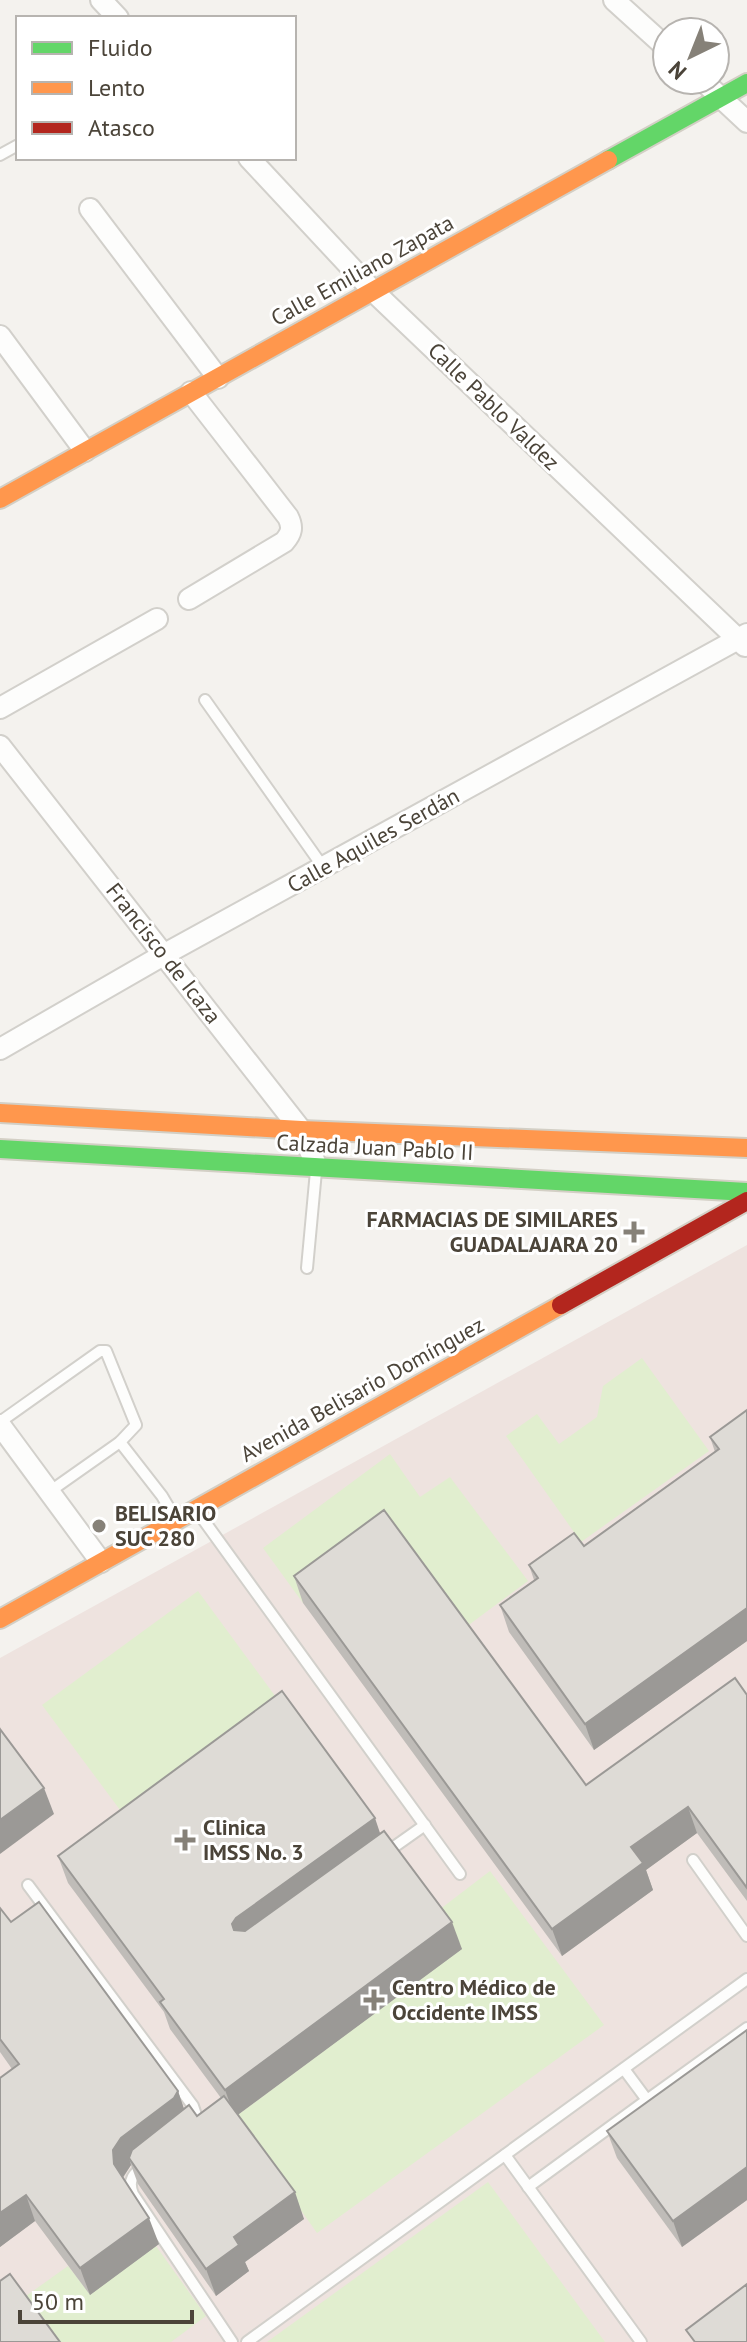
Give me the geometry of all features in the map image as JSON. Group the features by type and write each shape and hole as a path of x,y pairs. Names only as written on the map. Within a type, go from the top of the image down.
{"main road":[{"name":"Calle Emiliano Zapata","path":"0,499 747,83"},
{"name":"Calzada Juan Pablo II","path":"0,1113 301,1130 747,1148"},
{"name":"Calzada Juan Pablo II","path":"0,1149 747,1192"},
{"name":"Avenida Belisario Domínguez","path":"0,1619 747,1201"}],"street":[{"path":"101,0 116,16"},
{"path":"614,0 651,34"},
{"path":"721,98 747,122"},
{"name":"Calle Pablo Valdez","path":"251,160 373,291 744,640"},
{"path":"90,209 218,378"},
{"path":"0,336 85,451"},
{"path":"189,599 284,542 290,535 292,525 191,392"},
{"path":"0,708 157,619"},
{"name":"Calle Aquiles Serdán","path":"0,1049 323,867 744,640"},
{"name":"Francisco de Icaza","path":"0,746 301,1130 317,1167"},
{"path":"0,1423 101,1562"}],"lane":[{"path":"205,700 323,867"},
{"path":"307,1268 317,1167"},
{"path":"0,1423 100,1351 106,1351 136,1425 120,1442 49,1492"},
{"path":"120,1442 162,1496 176,1520"},
{"path":"196,1509 460,1874"},
{"path":"375,1861 425,1825"},
{"path":"693,1860 747,1936"},
{"path":"28,1885 193,2106 195,2123 190,2130"},
{"path":"247,2342 747,1979"},
{"path":"528,2187 747,2028"},
{"path":"624,2069 647,2100"},
{"path":"158,2155 131,2178 133,2194 232,2342"},
{"path":"505,2155 641,2342"}],"shaded area":[{"name":"Centro Médico de Occidente IMSS","path":"747,1245 747,2342 0,2342 0,1658"}],"green space":[{"path":"642,1358 709,1451 581,1542 506,1436 537,1414 559,1444 597,1417 603,1386"},
{"path":"390,1454 420,1497 450,1477 528,1581 462,1630 303,1603 263,1548"},
{"path":"198,1591 281,1704 126,1818 42,1705"},
{"path":"490,1871 604,2025 317,2233 235,2117 461,1949 435,1913"},
{"path":"488,2182 605,2342 267,2342"},
{"path":"156,2246 206,2316 171,2342 50,2342 19,2301 68,2266 90,2294"}],"building":[{"path":"747,1410 747,1608 585,1724 500,1605 538,1578 529,1565 574,1533 584,1546 719,1449 710,1437"},
{"path":"384,1510 586,1785 735,1678 747,1695 747,1888 688,1807 631,1847 643,1863 552,1929 294,1576"},
{"path":"282,1691 375,1818 236,1918 232,1924 234,1930 245,1931 384,1831 452,1922 225,2090 160,2002 164,1999 58,1856"},
{"path":"0,1729 44,1788 0,1820"},
{"path":"39,1902 178,2091 174,2098 121,2138 113,2150 114,2164 149,2218 80,2268 26,2195 0,2213 0,2078 19,2064 0,2039 0,1908 11,1922"},
{"path":"747,2030 747,2167 673,2221 607,2131"},
{"path":"224,2096 295,2192 234,2237 239,2245 206,2269 129,2158 132,2150 189,2105 197,2116"},
{"path":"10,2274 60,2342 0,2342 0,2281"},
{"path":"747,2284 747,2342 695,2342 686,2330"}],"traffic: fast":[{"path":"608,160 747,83"},
{"path":"0,1149 747,1192"}],"traffic: slow":[{"path":"0,499 608,160"},
{"path":"0,1113 301,1130 747,1148"},
{"path":"0,1619 561,1305"}],"traffic: jam":[{"path":"561,1305 747,1201"}],"place":[{"name":"FARMACIAS DE SIMILARES GUADALAJARA 20","path":"634,1232"},
{"name":"BELISARIO SUC 280","path":"99,1526"},
{"name":"Clinica IMSS No. 3","path":"185,1840"},
{"name":"Centro Médico de Occidente IMSS","path":"374,2000"}]}
